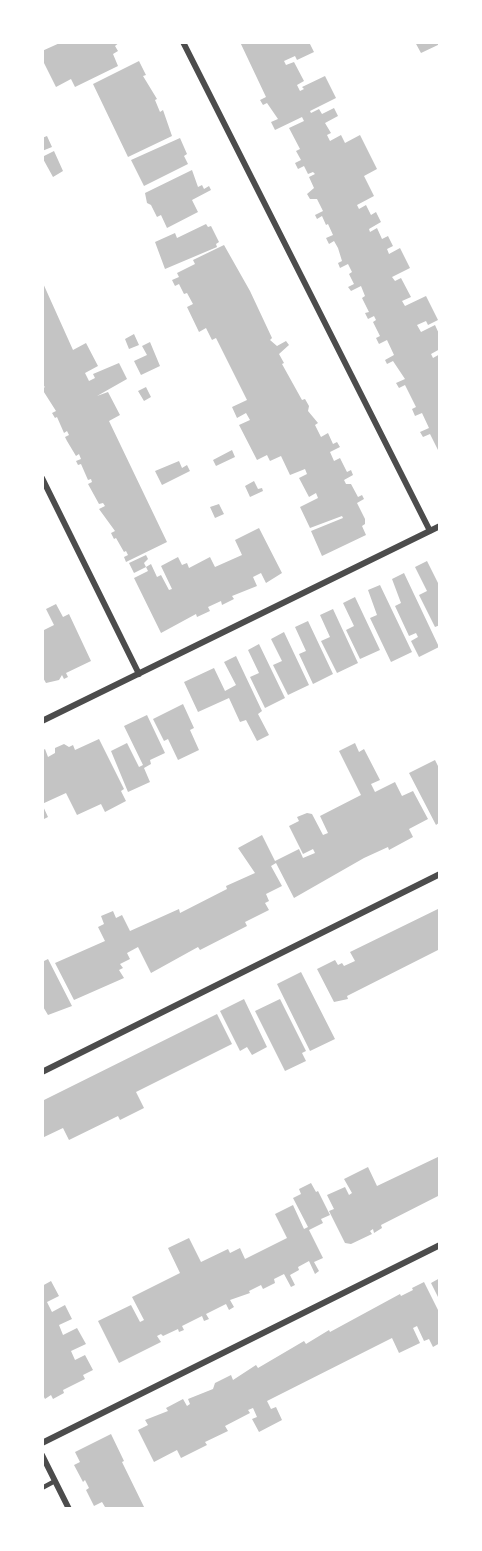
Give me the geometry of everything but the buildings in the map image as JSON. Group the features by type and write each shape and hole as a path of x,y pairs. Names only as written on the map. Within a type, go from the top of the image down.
{"street":[{"path":"183,42 430,531"},
{"path":"42,478 139,674"},
{"path":"42,721 440,526"},
{"path":"42,1072 440,874"},
{"path":"42,1443 440,1245"},
{"path":"42,1455 69,1509"}],"lane":[{"path":"42,1488 55,1481"}]}
